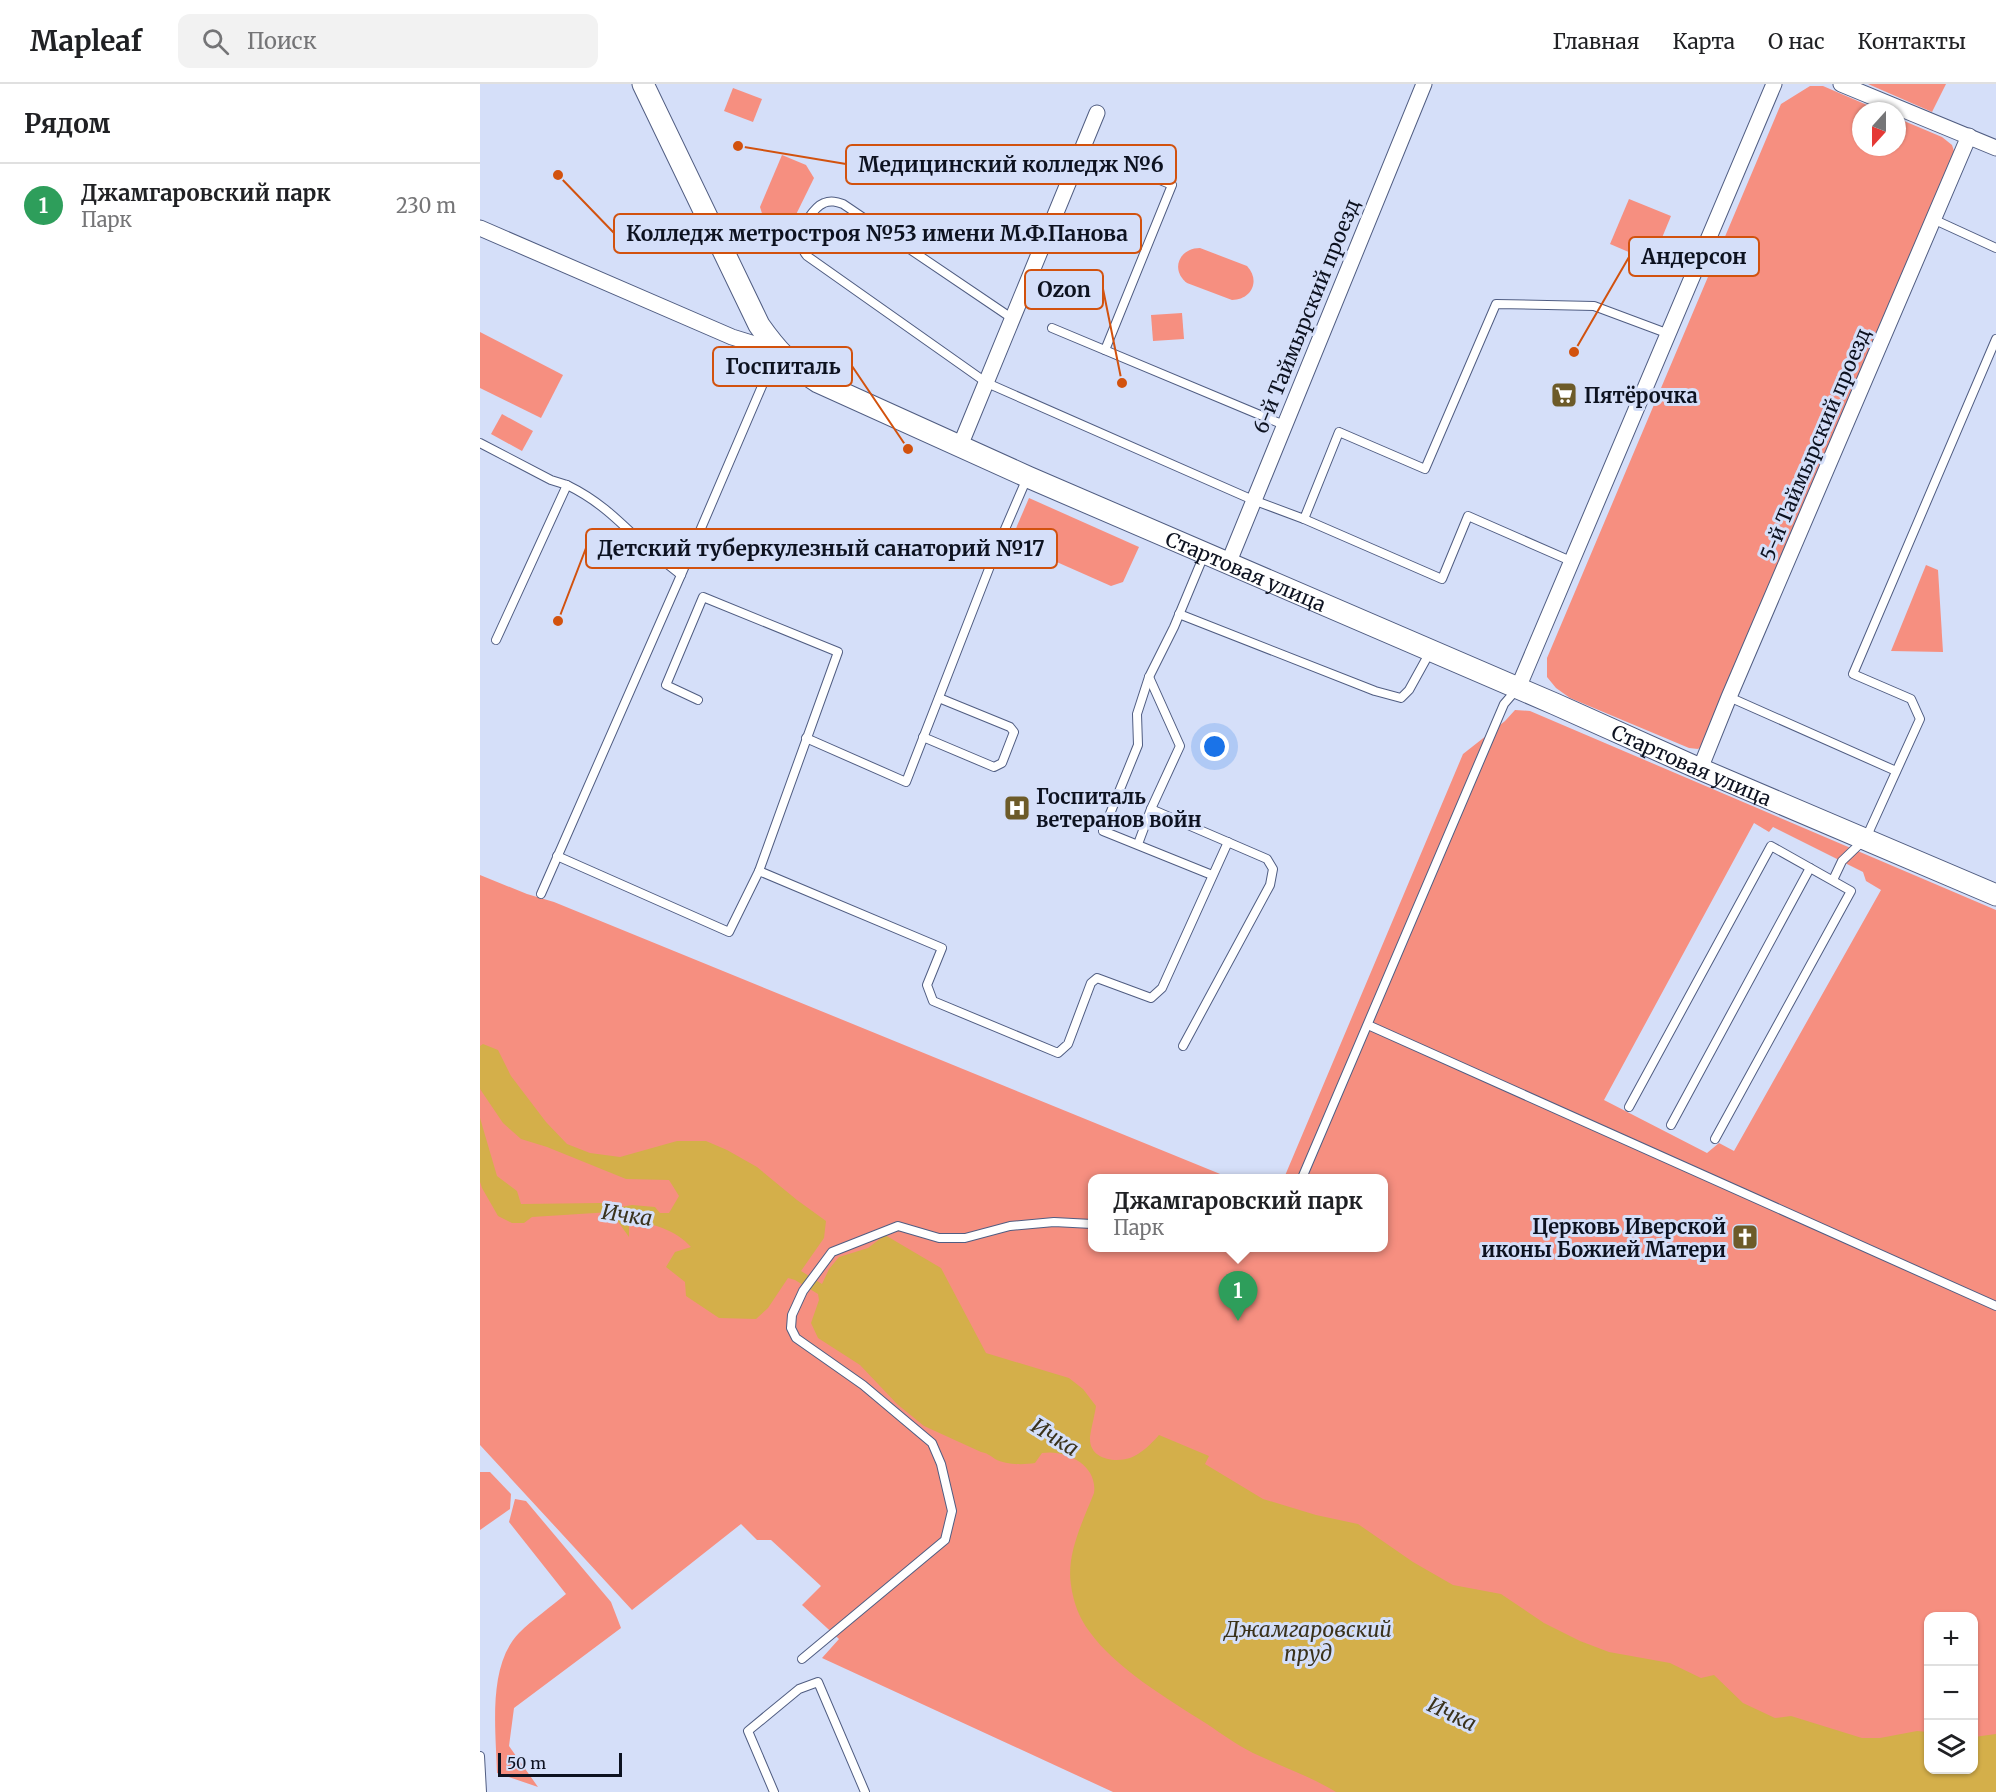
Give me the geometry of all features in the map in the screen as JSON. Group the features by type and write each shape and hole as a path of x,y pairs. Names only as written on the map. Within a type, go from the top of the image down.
{"street":[{"name":"Стартовая улица","path":"643,84 759,326 777,351 794,367 818,382 1028,477 1518,688 1700,770 1866,838 1996,895"},
{"name":"6-й Таймырский проезд","path":"1228,564 1424,84"},
{"path":"1518,688 1774,84"},
{"path":"1841,84 1996,148"},
{"path":"960,446 1097,113"},
{"name":"5-й Таймырский проезд","path":"1700,770 1969,136"},
{"path":"480,228 732,337 777,351"}],"lane":[{"path":"1083,148 1172,185 1105,350"},
{"path":"1013,319 843,204 832,201 824,202 817,207 803,229 800,238 801,248 807,256 987,383 1253,500 1304,519 1442,579 1468,516 1573,562"},
{"path":"1935,220 1996,248"},
{"path":"1304,519 1339,432 1425,469 1496,304 1594,306 1669,334"},
{"path":"1052,328 1284,425"},
{"path":"1833,880 1842,861 1866,838 1920,718 1911,699 1853,674 1996,339"},
{"path":"541,894 777,351"},
{"path":"480,443 595,500 681,575"},
{"path":"806,738 906,782 999,543 1028,477"},
{"path":"496,640 567,485"},
{"path":"1205,554 1149,677 1137,714 1138,745 1103,831 1212,875"},
{"path":"557,856 729,932 759,872 837,652 703,597 666,685 698,700"},
{"path":"1179,614 1375,691 1401,698 1409,690 1430,652"},
{"path":"1138,844 1151,809 1180,746 1149,677"},
{"path":"1304,1174 1504,704 1518,688"},
{"path":"923,737 994,767 1002,763 1014,732 1010,727 939,698"},
{"path":"1729,698 1896,771"},
{"path":"1151,809 1267,859 1273,869 1270,885 1183,1046"},
{"path":"759,872 942,948 927,985 933,1002 1058,1053 1068,1044 1091,983 1097,978 1151,998 1162,988 1228,842"},
{"path":"1629,1107 1771,846 1851,891 1715,1138"},
{"path":"1671,1125 1810,868"},
{"path":"1368,1025 1996,1305"},
{"path":"802,1659 945,1540 952,1511 941,1464 932,1443 863,1385 796,1338 791,1328 792,1315 813,1274 832,1252 898,1226 939,1238 965,1238 1010,1226 1054,1222 1088,1224"},
{"path":"774,1792 748,1731 799,1689 818,1682 865,1792"},
{"path":"480,1756 482,1792"}],"shaded area":[{"path":"1868,84 1946,84 1932,112"},
{"path":"1810,86 1823,86 1860,102 1852,102 1852,156 1906,156 1906,122 1942,137 1952,145 1955,154 1704,744 1698,749 1689,748 1570,698 1556,688 1547,677 1547,658 1781,104"},
{"path":"733,88 762,99 753,122 724,111"},
{"path":"782,155 806,165 814,178 784,239 766,226 760,207"},
{"path":"1629,199 1671,216 1652,262 1610,244"},
{"path":"1200,248 1247,266 1253,278 1252,289 1249,293 1232,300 1187,283 1179,272 1179,261 1187,252"},
{"path":"1182,313 1184,339 1153,341 1151,315"},
{"path":"480,332 563,375 541,418 480,388"},
{"path":"502,414 533,431 522,451 491,434"},
{"path":"1029,498 1139,547 1123,582 1111,586 1016,544 1014,533"},
{"path":"1926,565 1938,570 1943,652 1891,651"},
{"path":"1515,710 1530,711 1996,910 1996,1792 1113,1792 822,1658 839,1639 802,1605 821,1586 771,1540 757,1540 741,1524 632,1610 480,1445 480,875 554,902 1220,1174 1088,1174 1088,1252 1388,1252 1388,1174 1286,1174 1463,754 1505,721","holes":["1754,823 1769,832 1773,827 1863,872 1866,881 1881,890 1734,1151 1719,1143 1707,1153 1604,1100"]},
{"path":"480,1472 490,1472 511,1494 510,1509 480,1530"},
{"path":"515,1499 526,1501 611,1602 621,1628 514,1708 509,1746 538,1787 497,1773 495,1719 498,1681 509,1647 519,1633 566,1594 509,1522"}],"water":[{"name":"Джамгаровский пруд","path":"483,1044 498,1050 511,1076 546,1122 567,1144 590,1153 620,1157 677,1141 706,1141 757,1167 826,1221 824,1238 801,1271 822,1284 829,1269 839,1257 868,1248 885,1235 941,1268 986,1353 1069,1378 1083,1389 1096,1406 1090,1436 1091,1446 1098,1455 1104,1458 1117,1460 1130,1458 1142,1451 1159,1435 1209,1456 1205,1464 1263,1499 1316,1515 1358,1524 1413,1562 1453,1585 1501,1594 1544,1623 1580,1641 1609,1652 1670,1663 1701,1678 1714,1675 1743,1703 1775,1718 1791,1716 1862,1738 1880,1738 1924,1732 1924,1774 1978,1774 1978,1736 1996,1734 1996,1792 1336,1792 1253,1753 1128,1671 1100,1645 1085,1626 1075,1603 1070,1573 1073,1550 1094,1493 1094,1483 1086,1467 1078,1461 1051,1452 1042,1453 1035,1463 1004,1462 924,1426 897,1404 860,1365 818,1338 811,1323 819,1300 818,1294 795,1280 788,1278 768,1308 756,1319 719,1318 686,1296 685,1282 666,1267 675,1252 691,1247 671,1232 655,1225 629,1220 629,1237 611,1212 532,1217 524,1223 512,1223 498,1216 480,1182 480,1118 497,1176 517,1191 521,1204 601,1203 615,1208 632,1205 655,1207 660,1213 669,1213 679,1196 669,1180 626,1179 521,1139 503,1123 480,1089 480,1046"}],"place":[{"name":"Медицинский колледж №6","path":"738,146"},
{"name":"Колледж метростроя №53 имени М.Ф.Панова","path":"558,175"},
{"name":"Андерсон","path":"1574,352"},
{"name":"Ozon","path":"1122,383"},
{"name":"Пятёрочка","path":"1564,395"},
{"name":"Госпиталь","path":"908,449"},
{"name":"Детский туберкулезный санаторий №17","path":"558,621"},
{"name":"Госпиталь ветеранов войн","path":"1017,808"},
{"name":"Церковь Иверской иконы Божией Матери","path":"1745,1237"},
{"name":"Джамгаровский парк","path":"1238,1321"}],"water label":[{"name":"Ичка","path":"627,1215"},
{"name":"Ичка","path":"1055,1437"},
{"name":"Ичка","path":"1452,1714"}]}
